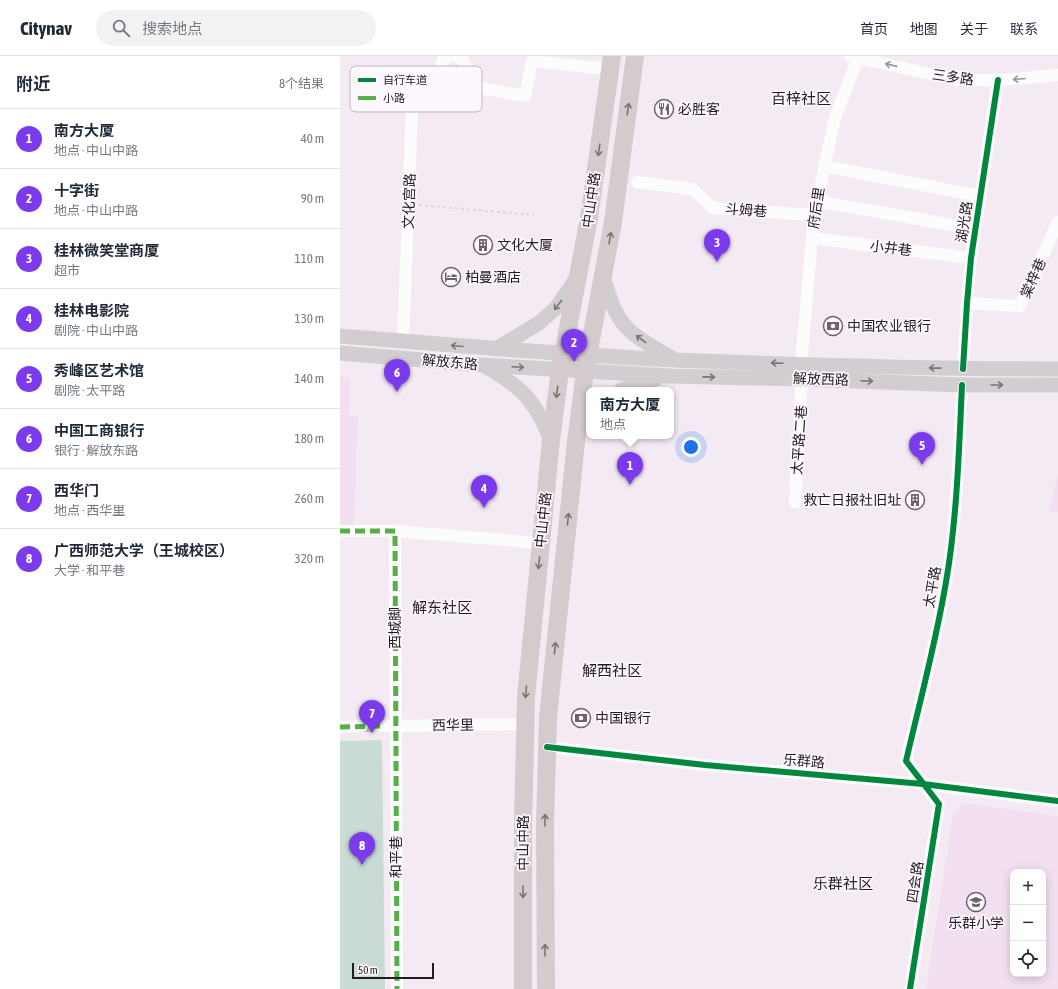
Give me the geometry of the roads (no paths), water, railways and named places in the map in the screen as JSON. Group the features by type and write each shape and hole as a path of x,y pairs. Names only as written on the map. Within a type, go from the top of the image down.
{"highway":[{"name":"中山中路","path":"523,989 524,724 541,543 551,440 562,361 580,273 612,56"},
{"name":"中山中路","path":"546,989 545,827 548,717 576,442 587,363 613,222 635,56"}],"main road":[{"path":"496,349 539,323 556,308 580,273"},
{"path":"603,277 615,311 628,329 646,343 674,360"},
{"name":"解放东路","path":"340,336 496,349 562,361"},
{"name":"解放东路","path":"340,353 482,365 562,361"},
{"name":"解放西路","path":"587,363 674,360 962,385 1058,385"},
{"path":"562,361 587,363"},
{"name":"解放西路","path":"587,363 670,376 802,371 1058,369"},
{"path":"482,365 520,388 529,398 542,419 551,440"},
{"path":"629,387 643,382 670,376"},
{"path":"576,442 586,424"}],"street":[{"path":"442,66 444,60 456,56 464,62 465,66"},
{"name":"三多路","path":"854,57 875,59 957,80 998,80 1058,75"},
{"name":"府后里","path":"802,371 816,201 835,118 854,57"},
{"path":"482,89 526,96 532,61 597,68"},
{"name":"湖光路","path":"963,369 971,258 998,80"},
{"name":"文化宫路","path":"403,341 412,112"},
{"path":"824,166 980,196"},
{"name":"斗姆巷","path":"637,182 692,189 713,208 814,215"},
{"path":"816,201 975,229"},
{"name":"棠梓巷","path":"967,303 1020,306 1058,222"},
{"name":"小井巷","path":"812,238 971,258"},
{"name":"太平路二巷","path":"795,502 802,371"},
{"name":"太平路","path":"923,784 906,761 936,636 946,581 955,505 962,385"},
{"path":"340,531 395,531 541,543"},
{"name":"西城脚","path":"395,531 396,726"},
{"name":"西华里","path":"382,726 524,724"},
{"path":"340,727 362,726"},
{"name":"和平巷","path":"396,726 397,989"},
{"name":"乐群路","path":"547,747 705,765 923,784 1058,801"},
{"name":"四会路","path":"910,989 939,804 923,784"}],"tunnel":[{"path":"362,726 382,726"}],"place":[{"name":"必胜客","path":"664,109"},
{"name":"文化大厦","path":"483,245"},
{"name":"桂林微笑堂商厦","path":"717,262"},
{"name":"柏曼酒店","path":"451,277"},
{"name":"中国农业银行","path":"833,326"},
{"name":"十字街","path":"574,362"},
{"name":"中国工商银行","path":"397,392"},
{"name":"秀峰区艺术馆","path":"922,465"},
{"name":"南方大厦","path":"630,485"},
{"name":"救亡日报社旧址","path":"915,500"},
{"name":"桂林电影院","path":"484,508"},
{"name":"中国银行","path":"581,718"},
{"name":"西华门","path":"372,733"},
{"name":"广西师范大学（王城校区）","path":"362,865"},
{"name":"乐群小学","path":"976,902"}],"district":[{"name":"百梓社区","path":"801,98"},
{"name":"解东社区","path":"442,607"},
{"name":"解西社区","path":"612,670"},
{"name":"乐群社区","path":"843,883"}]}
